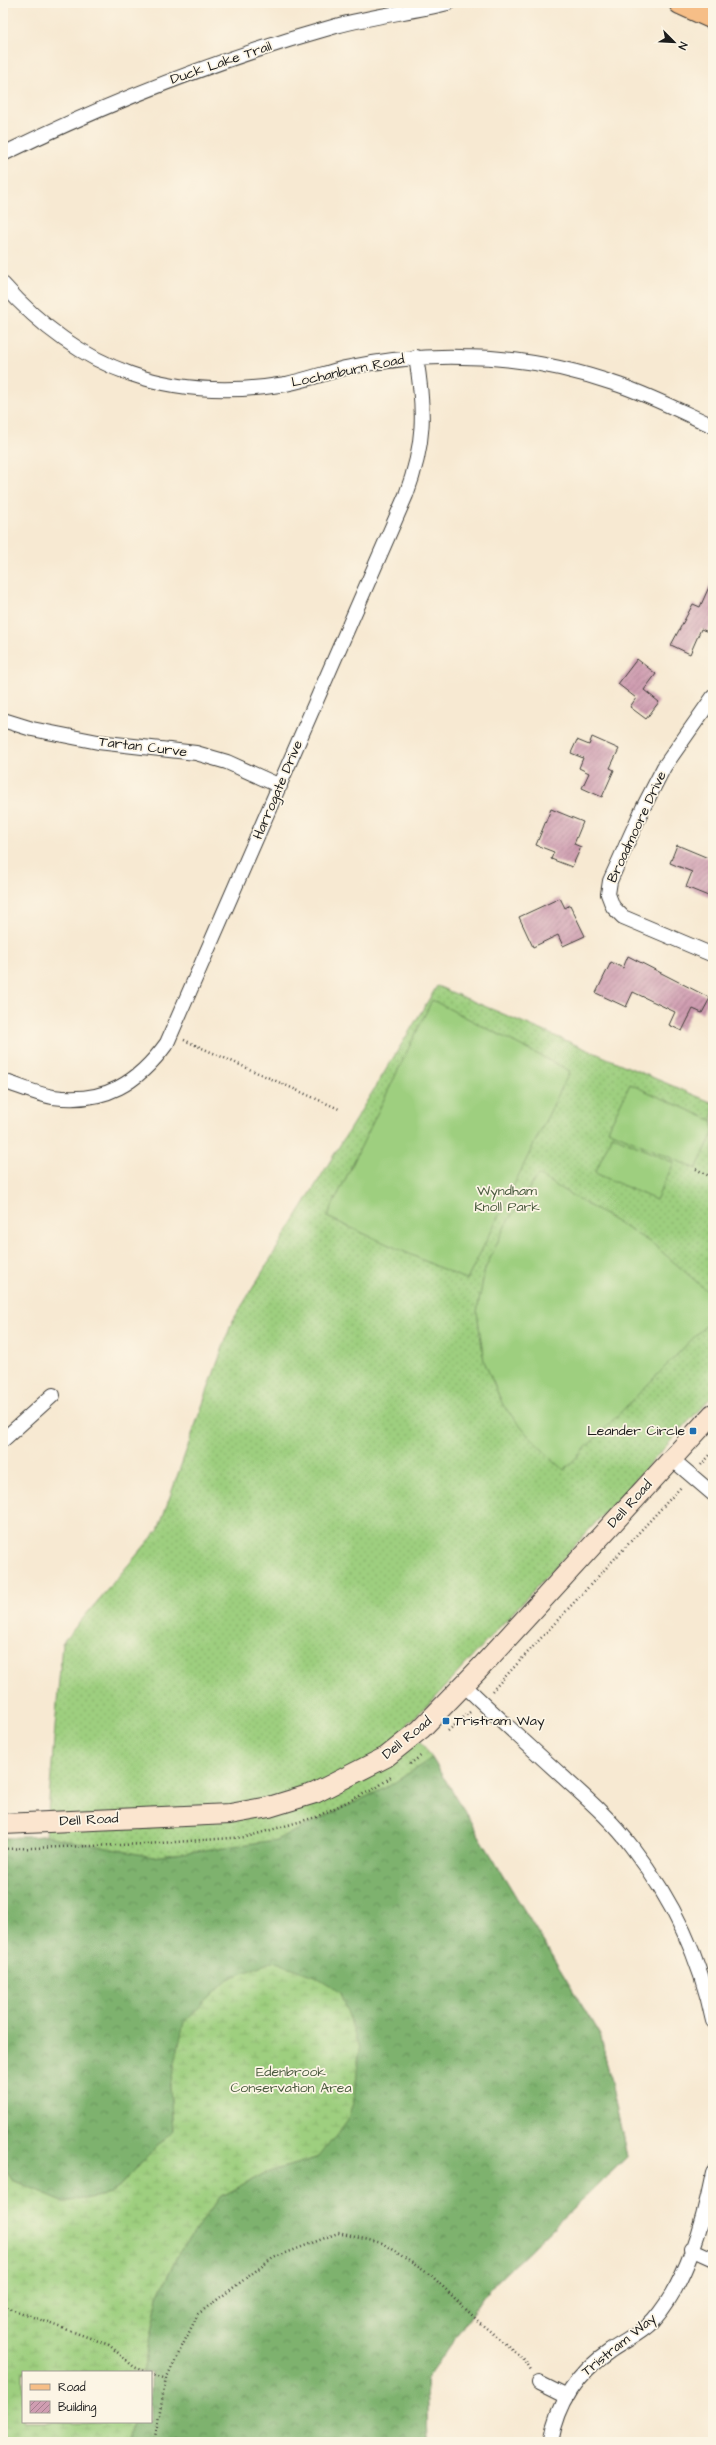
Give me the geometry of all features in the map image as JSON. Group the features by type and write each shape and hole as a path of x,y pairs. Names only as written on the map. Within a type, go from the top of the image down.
{"main road":[{"path":"680,3 713,18"}],"street":[{"name":"Duck Lake Trail","path":"3,154 141,92 238,54 338,26 448,3"},
{"name":"Lochanburn Road","path":"3,284 26,310 62,340 103,364 147,380 194,388 241,389 288,384 346,368 416,357 504,358 544,364 620,385 713,426"},
{"name":"Harrogate Drive","path":"3,1082 52,1096 79,1098 106,1094 131,1082 152,1064 171,1034 280,786 418,465 423,433 420,382 416,357"},
{"name":"Broadmoore Drive","path":"713,697 664,767 643,808 610,881 608,894 613,907 623,917 713,955"},
{"name":"Tartan Curve","path":"3,720 32,729 98,742 196,754 227,762 280,786"},
{"path":"3,1440 53,1395"},
{"name":"Dell Road","path":"3,1824 230,1814 269,1807 315,1793 386,1757 421,1729 464,1685 713,1414"},
{"path":"672,1459 713,1494"},
{"path":"464,1685 595,1806 632,1846 663,1890 688,1939 707,1990 713,2021"},
{"name":"Tristram Way","path":"551,2442 554,2424 565,2396 585,2370 652,2322 669,2300 691,2249 706,2206 713,2173"},
{"path":"691,2249 713,2259"},
{"path":"539,2382 565,2396"}],"path":[{"path":"171,1034 339,1109"},
{"path":"696,1169 713,1178"},
{"path":"442,1736 482,1702 713,1452"},
{"path":"405,1767 427,1750"},
{"path":"3,1849 146,1844 246,1837 316,1817 376,1788 394,1776"},
{"path":"154,2442 166,2379 198,2314 273,2258 338,2233 382,2243 432,2276 480,2323 525,2360 539,2382"},
{"path":"3,2306 109,2345 134,2367 144,2371"},
{"path":"152,2373 166,2379"}],"green space":[{"name":"Edenbrook Conservation Area","path":"437,986 713,1103 713,1395 428,1705 408,1723 432,1758 601,2037 627,2157 491,2287 426,2380 428,2442 3,2442 3,1838 46,1836 62,1643 158,1530 232,1322"},
{"path":"432,1000 570,1071 467,1280 327,1217"},
{"path":"630,1084 713,1121 713,1133 696,1169 608,1130"},
{"path":"612,1135 674,1163 656,1200 595,1173"},
{"path":"538,1175 653,1244 713,1296 713,1318 564,1470 530,1438 503,1405 484,1361 477,1312 485,1269 506,1224"},
{"path":"432,1758 601,2037 627,2157 491,2287 426,2380 428,2442 129,2442 133,2423 152,2423 152,2371 143,2371 158,2296 177,2256 220,2197 265,2173 319,2157 170,2086 173,2130 112,2194 65,2202 12,2180 3,2166 3,1838 46,1836 153,1857 276,1840 389,1786"},
{"path":"273,1961 315,1976 341,1992 359,2048 355,2096 348,2119 319,2157 265,2173 220,2197 177,2256 158,2296 143,2371 22,2371 22,2423 133,2423 129,2442 3,2442 3,2166 12,2180 65,2202 112,2194 173,2130 170,2086 184,2022 228,1979"}],"building":[{"path":"713,578 713,621 708,632 701,629 690,654 671,645 693,604 700,607"},
{"path":"637,659 656,674 644,690 659,702 646,719 630,707 636,698 618,684"},
{"path":"592,737 619,749 610,768 614,770 602,797 582,788 589,773 579,768 583,758 571,753 577,740 589,745"},
{"path":"551,809 583,822 574,844 581,847 572,867 551,859 554,852 536,845"},
{"path":"677,845 713,860 713,898 686,887 692,872 670,863"},
{"path":"560,898 565,908 570,905 585,936 563,946 558,935 533,947 519,917"},
{"path":"628,956 710,998 702,1013 693,1009 682,1031 669,1025 675,1012 633,992 626,1007 596,993 611,962 623,968"}],"place":[{"name":"Leander Circle","path":"693,1431"},
{"name":"Tristram Way","path":"446,1721"}],"park label":[{"name":"Wyndham Knoll Park","path":"507,1200"}]}
